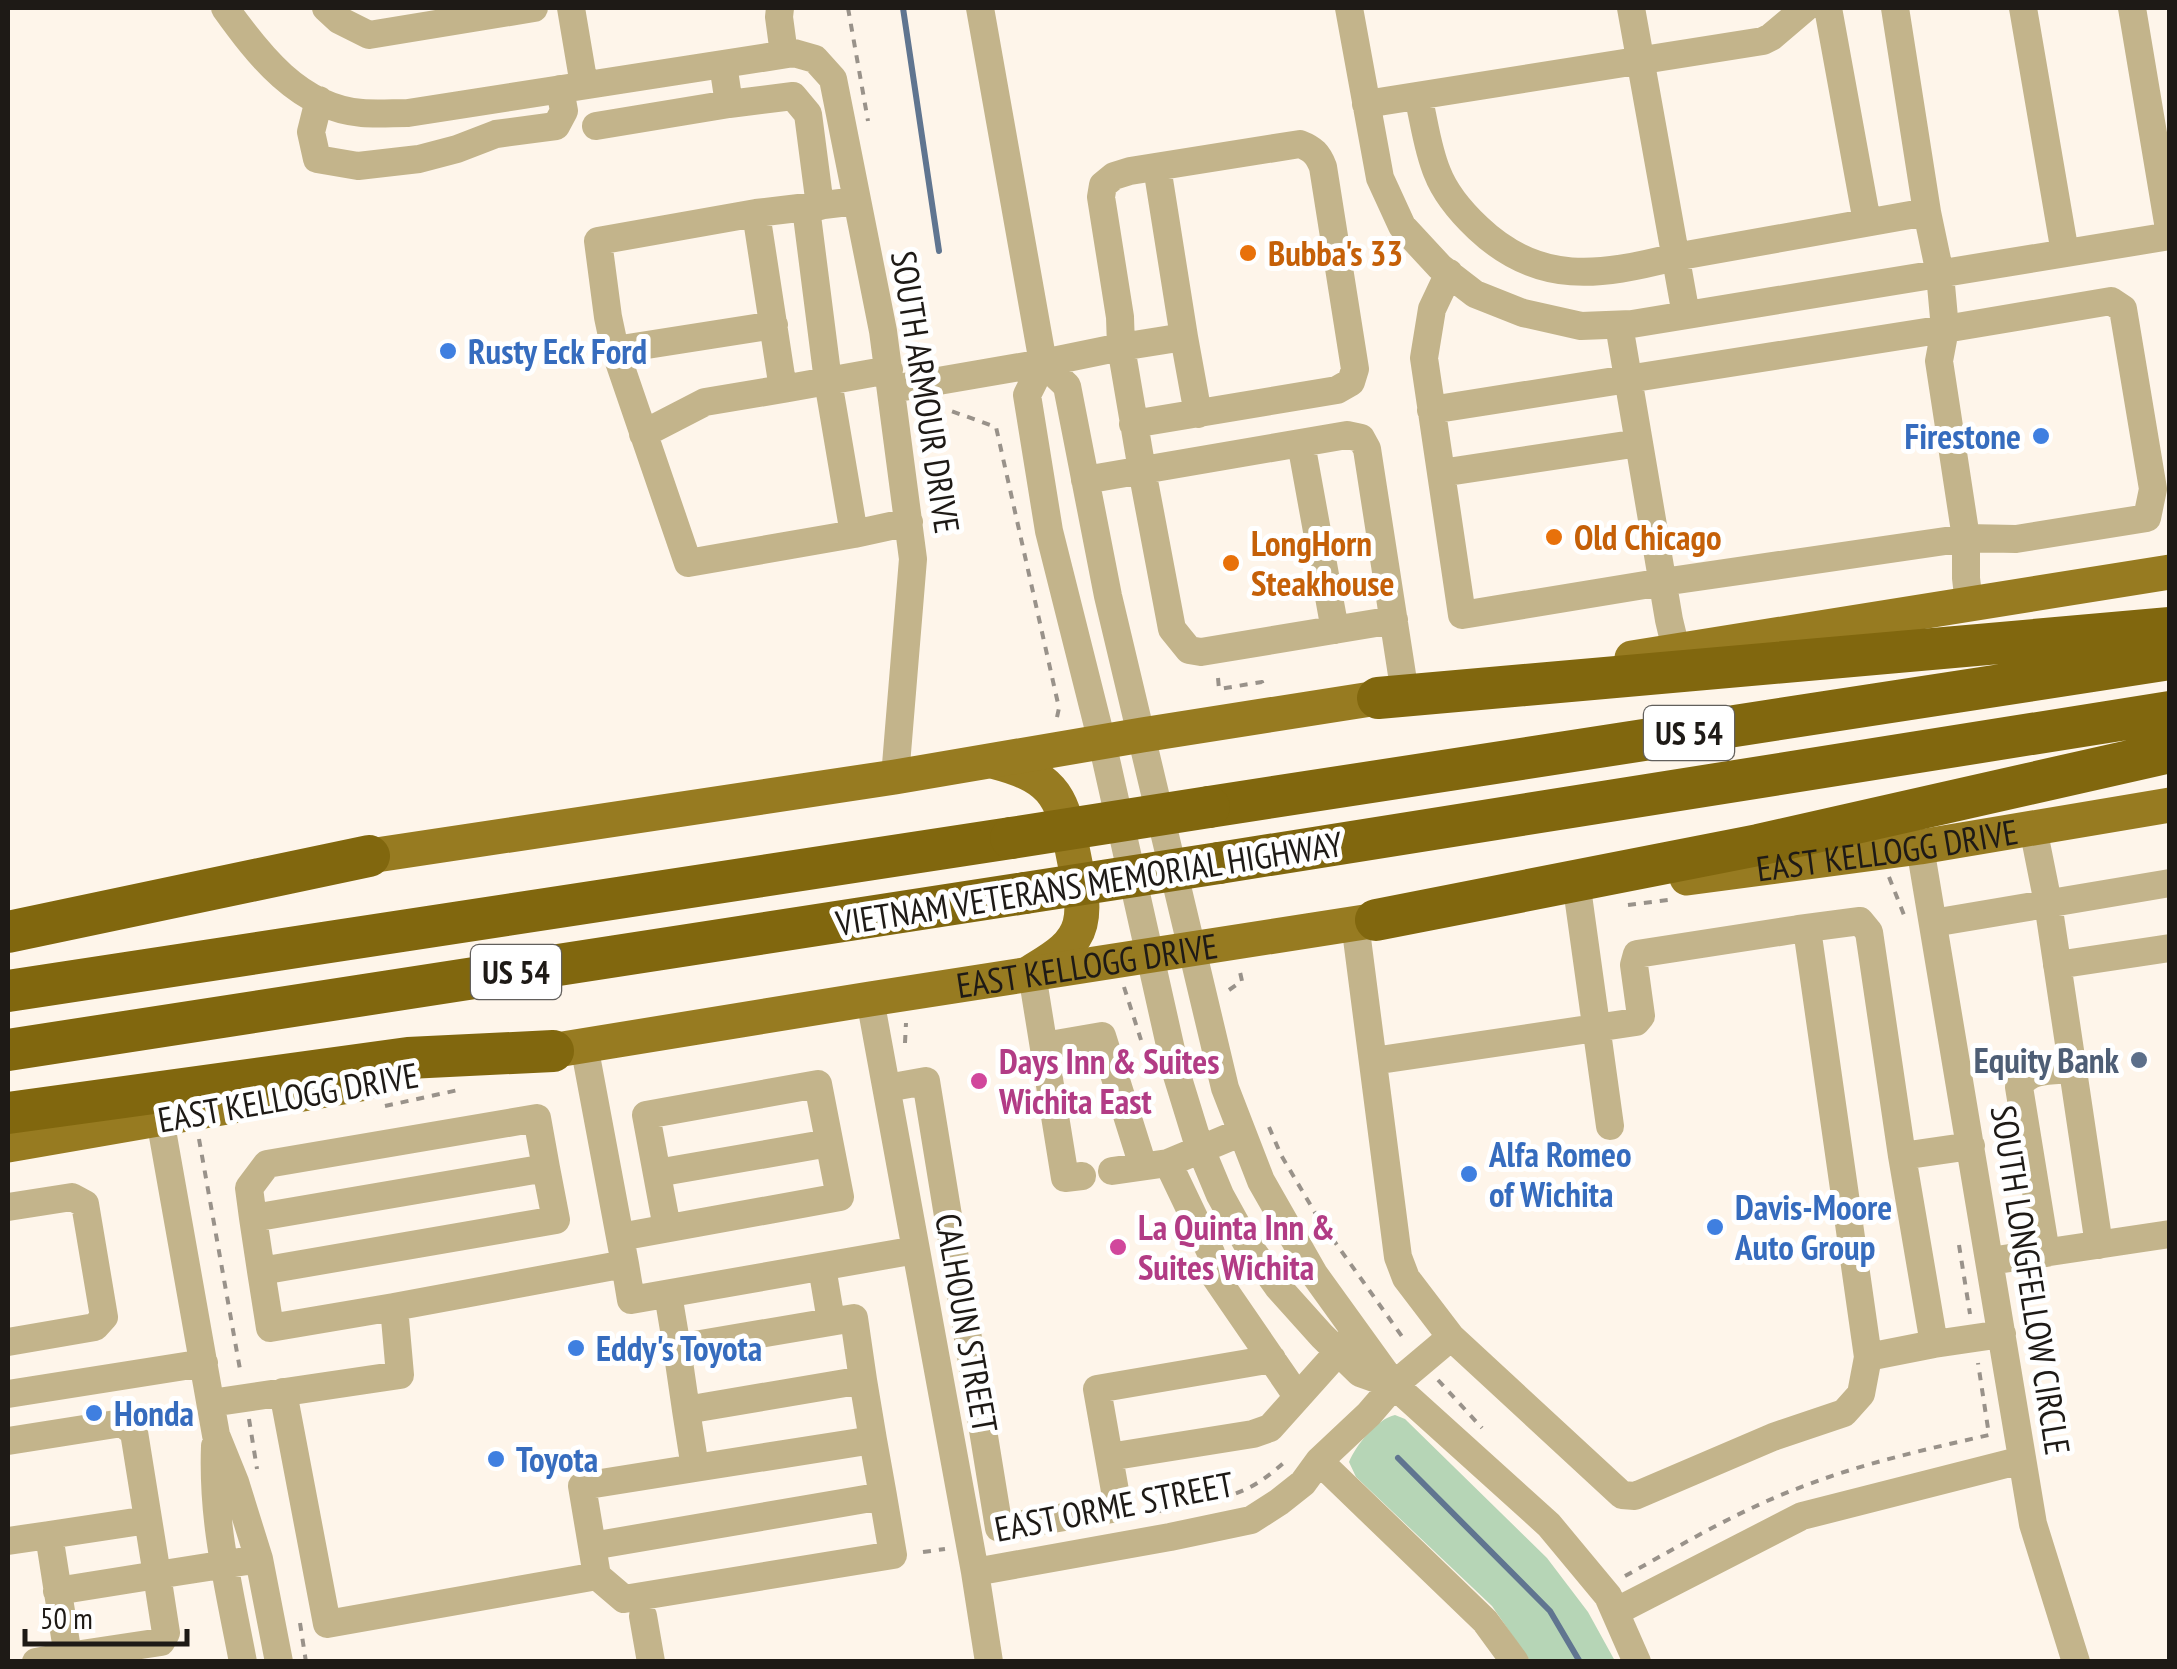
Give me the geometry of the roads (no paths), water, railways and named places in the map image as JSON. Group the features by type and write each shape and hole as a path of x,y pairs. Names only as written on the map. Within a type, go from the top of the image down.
{"highway":[{"path":"1391,696 1678,661 2170,628"},
{"name":"VIETNAM VETERANS MEMORIAL HIGHWAY","path":"8,991 2170,659"},
{"name":"VIETNAM VETERANS MEMORIAL HIGHWAY","path":"8,1050 2170,712"},
{"path":"1366,921 1577,887 2170,752"},
{"path":"8,932 369,856"},
{"path":"8,1112 408,1058 568,1048"}],"main road":[{"path":"1678,661 1969,604 2170,572"},
{"path":"8,911 895,778 1391,696"},
{"path":"991,761 1024,770 1049,788 1064,810 1082,898 1080,927 1062,953 1029,974"},
{"name":"EAST KELLOGG DRIVE","path":"1577,887 1920,846 2170,805"},
{"name":"EAST KELLOGG DRIVE","path":"8,1145 870,998 1366,921"}],"street":[{"path":"225,8 280,76 318,100 359,113 408,113 784,54 780,8"},
{"path":"326,8 339,20 369,34 517,9"},
{"path":"318,100 310,132 316,159 358,166 419,160 496,134 556,126 572,87 571,8"},
{"path":"980,8 1043,363 1067,386 1108,596 1225,1088 1261,1181 1314,1274 1360,1372 1394,1385 1549,1525 1608,1596 1637,1662"},
{"path":"1349,8 1380,178 1402,226 1475,294 1522,314 1582,326 1686,315 2170,236 2132,8"},
{"path":"1631,8 1686,315"},
{"path":"1366,104 1762,41 1804,8"},
{"path":"1828,8 1867,222"},
{"path":"1894,8 1940,274 1945,329 1939,360 1966,538 1969,604"},
{"path":"2023,8 2065,253"},
{"name":"SOUTH ARMOUR DRIVE","path":"784,54 794,52 815,60 833,79 891,379 914,559 895,778"},
{"path":"723,64 729,104"},
{"path":"596,126 793,96 808,114 828,381 854,534"},
{"path":"1418,96 1442,182 1466,216 1486,235 1536,266 1596,272 1636,267 1928,212"},
{"path":"450,106 468,144"},
{"path":"1134,424 1337,390 1351,382 1355,369 1326,186 1318,154 1310,148 1300,144 1157,167 1114,176 1103,185 1100,197 1120,317 1121,347 1134,424 1142,470 1172,628 1190,650 1201,652 1394,620"},
{"path":"1157,167 1198,414"},
{"path":"857,201 756,213 598,241 608,317 615,350 688,564 909,522"},
{"path":"756,213 784,389"},
{"path":"1431,410 2111,300 2122,308 2153,489 2147,518 2016,539 1966,538 1462,616 1431,410 1424,358 1432,309 1449,273"},
{"path":"615,350 774,325"},
{"path":"1619,325 1678,661"},
{"path":"643,434 705,402 828,381 891,379 1043,363 1184,336"},
{"path":"1043,363 1027,395 1049,531 1102,742 1176,1072 1201,1149 1246,1242 1278,1287 1347,1342"},
{"path":"1085,480 1346,435 1361,438 1367,449 1394,620 1391,696"},
{"path":"1301,443 1335,630"},
{"path":"1441,473 1640,443"},
{"path":"2033,828 2100,1245"},
{"name":"SOUTH LONGFELLOW CIRCLE","path":"1920,846 2033,1524 2076,1662"},
{"path":"1933,923 2170,882"},
{"path":"1577,887 1610,1126"},
{"path":"1366,921 1373,1061 1398,1257 1406,1278 1450,1337 1622,1494 1635,1496 1773,1437 1844,1413 1862,1394 1868,1357 1808,936 1799,929"},
{"path":"1373,1061 1636,1022 1642,1016 1634,965 1638,954 1860,921 1869,932 1934,1344"},
{"path":"2058,965 2170,948"},
{"path":"1029,974 1065,1178 1082,1176"},
{"name":"CALHOUN STREET","path":"870,998 989,1662"},
{"path":"1044,1046 1102,1036 1156,1164 1211,1253 1214,1274 1298,1396"},
{"path":"568,1048 623,1250 631,1300 822,1266 918,1260 956,1263"},
{"path":"2046,1253 2019,1088 2023,1079 2035,1073 2073,1069"},
{"path":"886,1088 926,1082 999,1528 1118,1508 1097,1389 1272,1359"},
{"path":"261,1272 556,1220 537,1118 268,1164 248,1188 253,1218 261,1272 270,1328 394,1307 623,1250 667,1228 840,1197 818,1084 646,1116 667,1228"},
{"path":"160,1120 216,1435 258,1559 279,1662"},
{"path":"1112,1171 1156,1164 1242,1132"},
{"path":"657,1173 829,1144"},
{"path":"1902,1156 1971,1146"},
{"path":"253,1218 546,1168"},
{"path":"8,1207 72,1196 85,1204 104,1317 95,1327 8,1342"},
{"path":"1990,1262 2170,1234"},
{"path":"822,1266 831,1321"},
{"path":"668,1294 695,1468"},
{"path":"210,1404 400,1375 394,1307"},
{"path":"676,1348 854,1318 893,1555 624,1599 597,1576 582,1486 873,1440"},
{"path":"1868,1357 2002,1334"},
{"name":"EAST ORME STREET","path":"975,1572 1251,1520 1302,1483 1306,1458 1369,1414 1394,1385 1450,1337"},
{"path":"1109,1457 1270,1428 1347,1342"},
{"path":"8,1394 204,1363"},
{"path":"686,1410 863,1380"},
{"path":"283,1392 328,1624 597,1576"},
{"path":"8,1441 122,1423 134,1432 166,1633 161,1642 36,1662"},
{"path":"216,1435 214,1488 223,1564 243,1662"},
{"path":"1306,1458 1457,1592 1485,1621 1514,1662"},
{"path":"1615,1612 1802,1516 2022,1460"},
{"path":"958,1487 991,1481"},
{"path":"592,1546 883,1496"},
{"path":"8,1541 148,1520"},
{"path":"48,1535 68,1656"},
{"path":"58,1591 258,1559"},
{"path":"643,1616 651,1662"}],"waterway":[{"path":"903,8 939,251"},
{"path":"1398,1458 1550,1611 1580,1662"}],"place":[{"name":"Bubba's 33","path":"1248,253"},
{"name":"Rusty Eck Ford","path":"448,351"},
{"name":"Firestone","path":"2041,436"},
{"name":"Old Chicago","path":"1554,537"},
{"name":"LongHorn Steakhouse","path":"1231,563"},
{"name":"Equity Bank","path":"2139,1060"},
{"name":"Days Inn & Suites Wichita East","path":"979,1081"},
{"name":"Alfa Romeo of Wichita","path":"1469,1174"},
{"name":"Davis-Moore Auto Group","path":"1715,1227"},
{"name":"La Quinta Inn & Suites Wichita","path":"1118,1247"},
{"name":"Eddy's Toyota","path":"576,1348"},
{"name":"Honda","path":"94,1413"},
{"name":"Toyota","path":"496,1459"}]}
